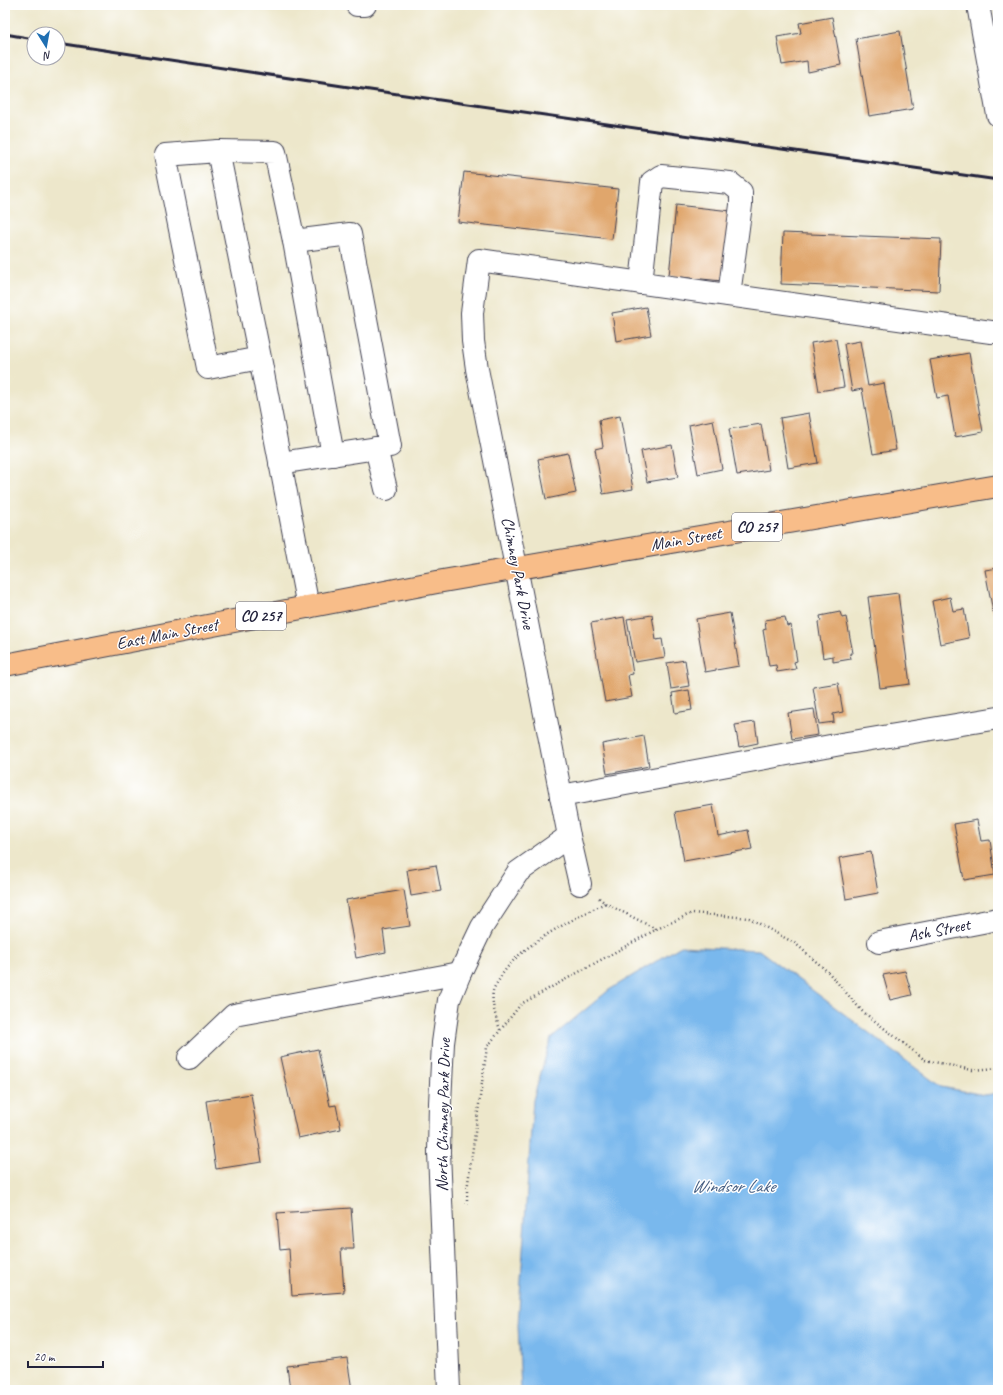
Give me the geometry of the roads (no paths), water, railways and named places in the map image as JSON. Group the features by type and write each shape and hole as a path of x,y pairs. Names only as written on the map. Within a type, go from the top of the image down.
{"main road":[{"name":"Main Street","path":"517,568 998,486"},
{"name":"East Main Street","path":"5,665 517,568"}],"street":[{"path":"357,5 365,5"},
{"path":"978,5 990,37 998,115"},
{"path":"218,151 308,607"},
{"path":"260,358 208,368 164,155 218,151 275,152 294,241 334,455"},
{"path":"729,295 741,205 741,192 730,183 661,176 652,182 641,283 998,332"},
{"path":"280,463 390,446 350,234 294,241"},
{"name":"Chimney Park Drive","path":"580,884 569,836 477,370 473,341 472,312 479,260 641,283"},
{"path":"376,448 386,489"},
{"path":"561,796 841,744 998,718"},
{"name":"North Chimney Park Drive","path":"449,1390 439,1152 443,1043 449,1000 482,927 518,872 569,836"},
{"name":"Ash Street","path":"879,942 998,919"},
{"path":"189,1058 234,1015 460,973"}],"water":[{"name":"Windsor Lake","path":"681,946 759,950 941,1087 985,1095 998,1093 998,1390 521,1390 518,1325 533,1100 551,1038 609,990"}],"railway":[{"path":"5,34 26,38"},
{"path":"66,44 349,87 998,180"}]}
